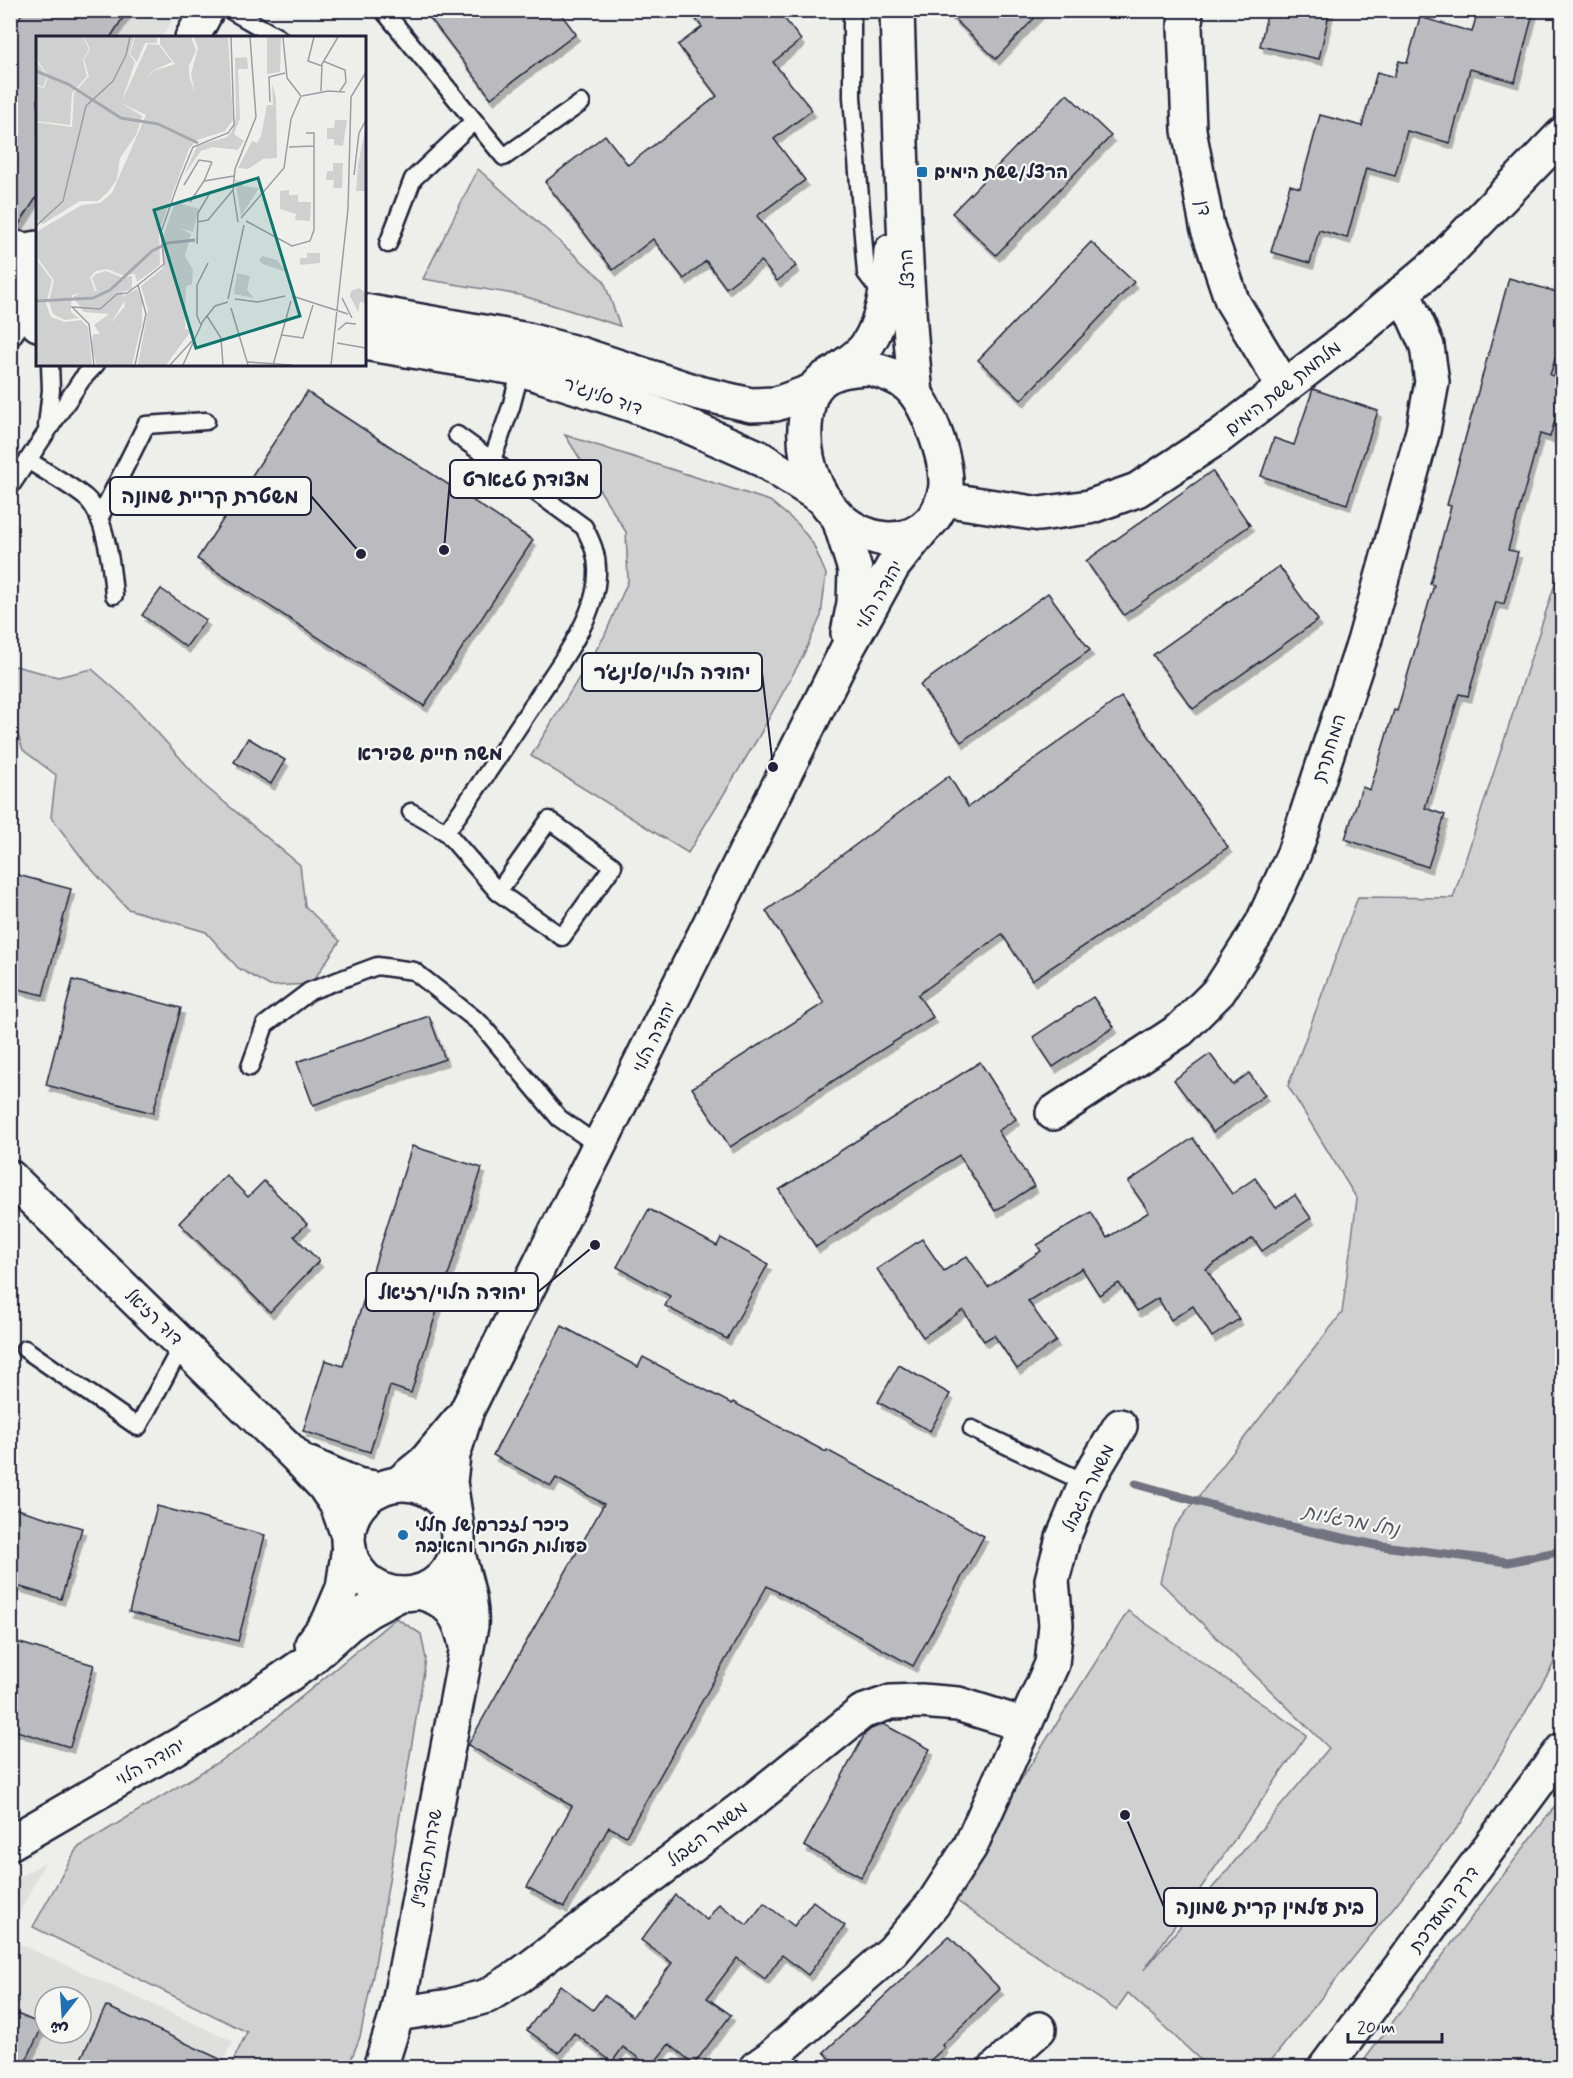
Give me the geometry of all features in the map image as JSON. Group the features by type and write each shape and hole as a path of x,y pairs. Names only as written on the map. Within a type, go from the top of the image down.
{"street":[{"path":"193,36 207,10"},
{"name":"הרצל","path":"897,10 910,333 916,394"},
{"name":"דן","path":"1186,10 1189,130 1207,226 1232,301 1284,387"},
{"name":"מלחמת ששת הימים","path":"943,499 1040,514 1089,507 1137,490 1221,436 1359,330 1441,260 1563,135"},
{"name":"הרצל","path":"824,382 864,349 877,325 889,279 901,145"},
{"path":"10,247 26,250 36,248"},
{"path":"27,307 32,268 36,263"},
{"name":"המחתרת","path":"1053,1113 1180,1030 1219,991 1262,924 1294,853 1364,642 1423,431 1432,382 1430,364 1427,346 1403,292"},
{"name":"דוד סלינג'ר","path":"366,311 528,340 580,354 699,393 751,405 776,404 824,382"},
{"name":"דוד סלינג'ר","path":"366,343 521,369 633,405 688,426 758,458 831,509"},
{"path":"869,368 889,373 906,383 916,394 945,466 946,485 943,499 934,518 922,530 908,537 895,539 872,537 831,509 810,473 804,444 805,423 824,382 851,369 869,368"},
{"name":"יהודה הלוי","path":"831,509 855,570 854,603 840,663"},
{"name":"יהודה הלוי","path":"456,1534 450,1482 453,1455 467,1410 840,663 892,566 922,530"},
{"name":"דוד רזיאל","path":"10,1178 297,1457 324,1486 337,1505 348,1541"},
{"name":"יהודה הלוי","path":"389,1486 432,1454 467,1410"},
{"name":"משמר הגבול","path":"756,2067 770,2058 892,1951 933,1904 970,1847 1052,1664 1056,1625 1052,1580 1062,1538 1086,1483 1119,1426"},
{"name":"דוד רזיאל","path":"297,1457 357,1485 389,1486"},
{"path":"409,1593 435,1584 448,1572 456,1556 456,1534 447,1505 434,1492 417,1485 389,1486 365,1499 356,1509 348,1541 355,1565 366,1579 382,1590 435,1596 446,1602 464,1632 467,1647"},
{"name":"שדרות האצ\"ל","path":"380,2067 397,2014 467,1647 472,1611 469,1591 462,1573 456,1534"},
{"name":"יהודה הלוי","path":"287,1676 329,1621 343,1588 348,1541"},
{"name":"יהודה הלוי","path":"10,1843 225,1718 306,1663 348,1625 368,1611 409,1593"},
{"name":"משמר הגבול","path":"397,2014 450,2006 487,1996 519,1976 757,1797 862,1712 891,1702 921,1701 958,1704 1025,1725"},
{"name":"דרך המערכת","path":"1325,2067 1563,1750"},
{"path":"996,2067 1039,2029"}],"lane":[{"path":"230,10 276,36"},
{"path":"383,10 504,157 581,103"},
{"path":"852,10 852,97 866,273 884,297"},
{"path":"388,244 412,179 474,121"},
{"path":"10,340 27,307"},
{"path":"46,433 51,390 50,366"},
{"path":"10,487 82,379 94,366"},
{"path":"492,460 511,407 521,369"},
{"path":"99,519 146,425 206,421"},
{"path":"446,832 490,771 580,631 597,575 595,548 584,527 457,435"},
{"path":"28,460 88,500 99,519 111,557 114,595"},
{"path":"411,812 446,832 498,892 562,937 613,866 549,820 498,892"},
{"path":"250,1067 266,1025 310,991 377,966 414,971 480,1023 559,1118 599,1146"},
{"path":"25,1349 138,1427 182,1345"},
{"path":"972,1429 1086,1483"}],"shaded area":[{"path":"10,11 178,11 163,36 36,36 36,229 24,235 11,231"},
{"path":"478,169 604,281 620,326 520,295 423,279"},
{"path":"565,435 770,501 798,524 813,544 826,574 821,616 803,656 758,738 688,853 531,756 604,637 628,581 626,532"},
{"path":"1562,562 1562,1626 1553,1665 1461,1823 1266,2067 1208,2067 1128,1993 1116,2010 948,1895 1128,1611 1307,1735 1144,1970 1329,1748 1160,1582 1173,1529 1342,1313 1357,1199 1288,1086 1358,897 1453,898"},
{"path":"15,666 58,677 92,669 132,704 206,787 300,865 305,906 340,941 311,984 270,986 238,968 206,932 128,909 85,862 51,817 56,775 23,750 11,714 10,671"},
{"path":"396,1618 421,1634 426,1659 374,1970 360,2037 348,2067 230,2067 247,2032 33,1927 77,1848 238,1750"},
{"path":"1562,1797 1562,2067 1359,2067"},
{"path":"45,1862 11,1930 11,1882"},
{"path":"11,1940 233,2041 221,2067 11,2068"}],"building":[{"path":"24,10 128,10 111,36 36,36 36,198 16,229 10,229 10,32"},
{"path":"424,10 558,10 576,34 491,98"},
{"path":"689,10 778,10 801,40 773,62 812,110 774,139 805,180 757,216 796,266 777,281 761,261 726,288 706,261 684,279 653,239 613,270 545,182 605,135 628,165 717,96 678,45 702,27"},
{"path":"945,10 1042,10 996,59"},
{"path":"1268,10 1330,10 1319,59 1260,46"},
{"path":"1478,10 1534,10 1515,82 1470,69 1450,143 1407,131 1395,176 1366,168 1347,238 1319,230 1310,263 1271,252 1290,185 1300,188 1320,115 1362,126 1377,72 1394,77 1399,61 1407,63 1420,17 1472,32"},
{"path":"1067,94 1111,136 996,255 952,213"},
{"path":"1091,242 1134,282 1021,400 978,360"},
{"path":"1509,278 1563,294 1563,334 1550,375 1563,379 1563,392 1550,437 1540,434 1508,550 1518,552 1504,604 1496,602 1468,696 1459,694 1425,808 1445,815 1428,867 1345,839 1362,787 1370,790 1394,710 1397,711 1434,585 1430,584 1451,506 1447,505"},
{"path":"1313,389 1378,411 1347,504 1261,476 1274,438 1294,445"},
{"path":"307,392 533,540 424,706 197,559"},
{"path":"1212,471 1250,525 1124,615 1086,561"},
{"path":"1279,566 1318,620 1193,709 1153,655"},
{"path":"161,589 206,620 186,647 142,615"},
{"path":"1048,593 1090,650 961,742 920,685"},
{"path":"1121,697 1228,847 1135,913 1032,980 1002,934 918,995 933,1017 730,1147 692,1088 824,1003 766,911 949,776 968,807"},
{"path":"248,738 285,760 271,784 234,762"},
{"path":"10,873 71,889 43,995 10,987"},
{"path":"73,980 181,1008 153,1113 46,1085"},
{"path":"1093,997 1114,1027 1053,1067 1033,1037"},
{"path":"429,1016 445,1059 313,1105 297,1062"},
{"path":"1210,1054 1233,1085 1249,1073 1265,1095 1213,1132 1174,1080"},
{"path":"980,1062 1016,1119 998,1131 1034,1186 995,1211 959,1155 816,1247 779,1190"},
{"path":"1193,1138 1232,1194 1255,1178 1276,1208 1295,1195 1311,1218 1262,1251 1253,1238 1206,1269 1239,1319 1212,1337 1193,1306 1171,1320 1158,1298 1137,1311 1119,1283 1099,1295 1082,1268 1028,1301 1056,1341 1017,1369 994,1335 984,1341 963,1310 923,1337 877,1269 922,1239 944,1271 967,1256 988,1287 1041,1251 1037,1245 1091,1212 1107,1238 1149,1212 1128,1182"},
{"path":"412,1146 482,1168 411,1393 390,1386 370,1452 303,1431 325,1360 343,1366"},
{"path":"226,1175 248,1197 264,1181 307,1224 294,1236 319,1261 270,1312 179,1223"},
{"path":"649,1209 717,1246 721,1238 768,1264 727,1339 665,1306 670,1296 617,1267"},
{"path":"562,1326 638,1367 643,1357 826,1452 827,1450 984,1536 913,1666 767,1586 626,1836 609,1827 564,1907 527,1887 572,1806 468,1745 604,1504 556,1478 551,1486 493,1455"},
{"path":"899,1365 950,1394 930,1431 878,1402"},
{"path":"157,1506 265,1535 238,1641 129,1612"},
{"path":"10,1507 82,1528 61,1599 10,1584"},
{"path":"10,1640 94,1665 70,1747 10,1729"},
{"path":"883,1724 930,1749 861,1877 804,1846 865,1734"},
{"path":"675,1895 707,1920 719,1904 747,1925 764,1903 794,1926 813,1901 845,1926 808,1975 782,1955 765,1979 737,1958 707,1998 731,2015 694,2064 669,2044 651,2067 623,2047 612,2062 574,2033 559,2053 527,2030 560,1985 593,2010 604,1995 633,2016 672,1963 641,1940"},
{"path":"949,1936 1000,1989 942,2045 944,2048 923,2067 838,2067 824,2052"},
{"path":"106,2006 237,2067 77,2067 87,2045 93,2045 93,2033"},
{"path":"10,2011 33,2021 33,2045 23,2067 10,2067"}],"waterway":[{"name":"נחל מרגליות","path":"1136,1484 1278,1524 1375,1545 1508,1562 1562,1551"}],"place":[{"name":"הרצל/ששת הימים","path":"922,172"},
{"name":"מצודת טגארט","path":"444,550"},
{"name":"משטרת קריית שמונה","path":"361,554"},
{"name":"יהודה הלוי/סלינג׳ר","path":"773,767"},
{"name":"יהודה הלוי/רזיאל","path":"595,1245"},
{"name":"כיכר לזכרם של חללי פעולות הטרור והאיבה","path":"403,1535"},
{"name":"בית עלמין קרית שמונה","path":"1125,1815"}],"district":[{"name":"משה חיים שפירא","path":"430,753"}]}
